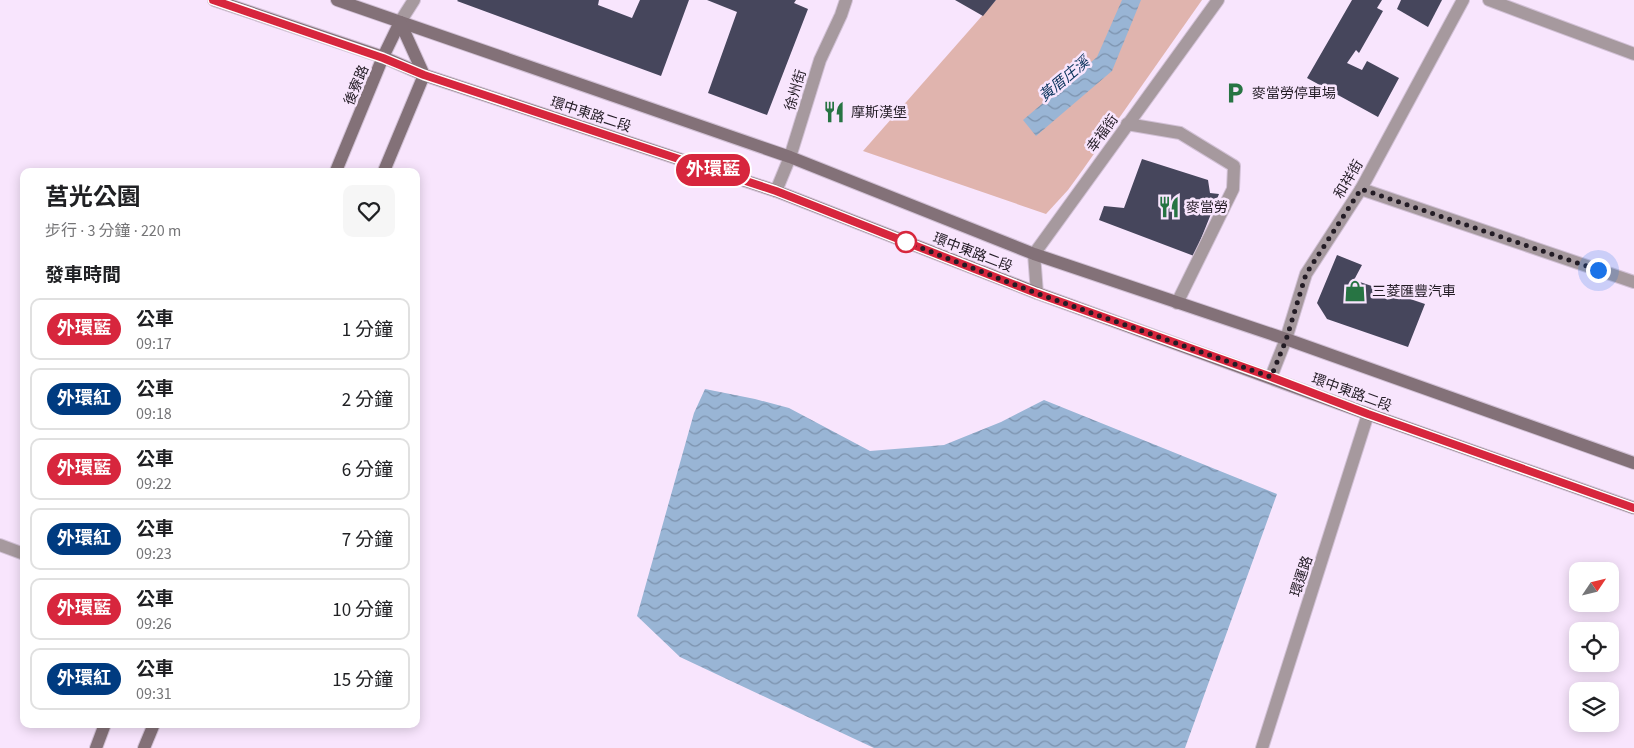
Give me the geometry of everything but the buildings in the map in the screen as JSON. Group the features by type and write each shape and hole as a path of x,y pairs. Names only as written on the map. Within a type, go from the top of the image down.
{"street":[{"name":"環中東路二段","path":"214,0 383,58 424,75 776,191 1036,293 1271,377 1368,414 1634,508"},
{"name":"環中東路二段","path":"337,0 790,157 1034,254 1286,340 1634,463"},
{"path":"385,168 424,75 400,22 414,0"},
{"name":"徐州街","path":"776,191 790,157 820,60 846,0"},
{"name":"幸福街","path":"1034,254 1218,0"},
{"name":"和祥街","path":"1271,377 1286,340 1306,274 1361,189 1463,0"},
{"path":"1489,0 1634,54"},
{"name":"後寮路","path":"337,168 400,22"},
{"path":"1127,124 1180,133 1234,166 1233,188 1177,303"},
{"path":"1361,189 1634,282"},
{"path":"1034,254 1036,293"},
{"name":"環運路","path":"1262,748 1368,414"},
{"path":"0,545 20,552"},
{"path":"96,748 104,728"},
{"path":"144,748 152,728"}],"shaded area":[{"path":"996,0 1202,0 1068,190 1046,214 863,151"}],"water":[{"path":"1122,0 1141,0 1112,71 1036,136 1023,120 1097,57"},
{"path":"705,389 789,408 870,451 944,445 1001,422 1044,400 1277,494 1185,748 874,748 680,657 637,616 694,413"}],"bus line":[{"name":"外環藍","path":"213,0 383,58 424,75 776,191 1036,293 1271,377 1368,414 1634,508"}],"place":[{"name":"麥當勞停車場","path":"1235,93"},
{"name":"摩斯漢堡","path":"834,112"},
{"name":"麥當勞","path":"1169,207"},
{"name":"三菱匯豐汽車","path":"1355,291"}],"route":[{"path":"906,242 1036,293 1271,377 1286,340 1306,274 1361,189 1598,270"}],"water label":[{"name":"黃厝庄溪","path":"1064,79"}]}
